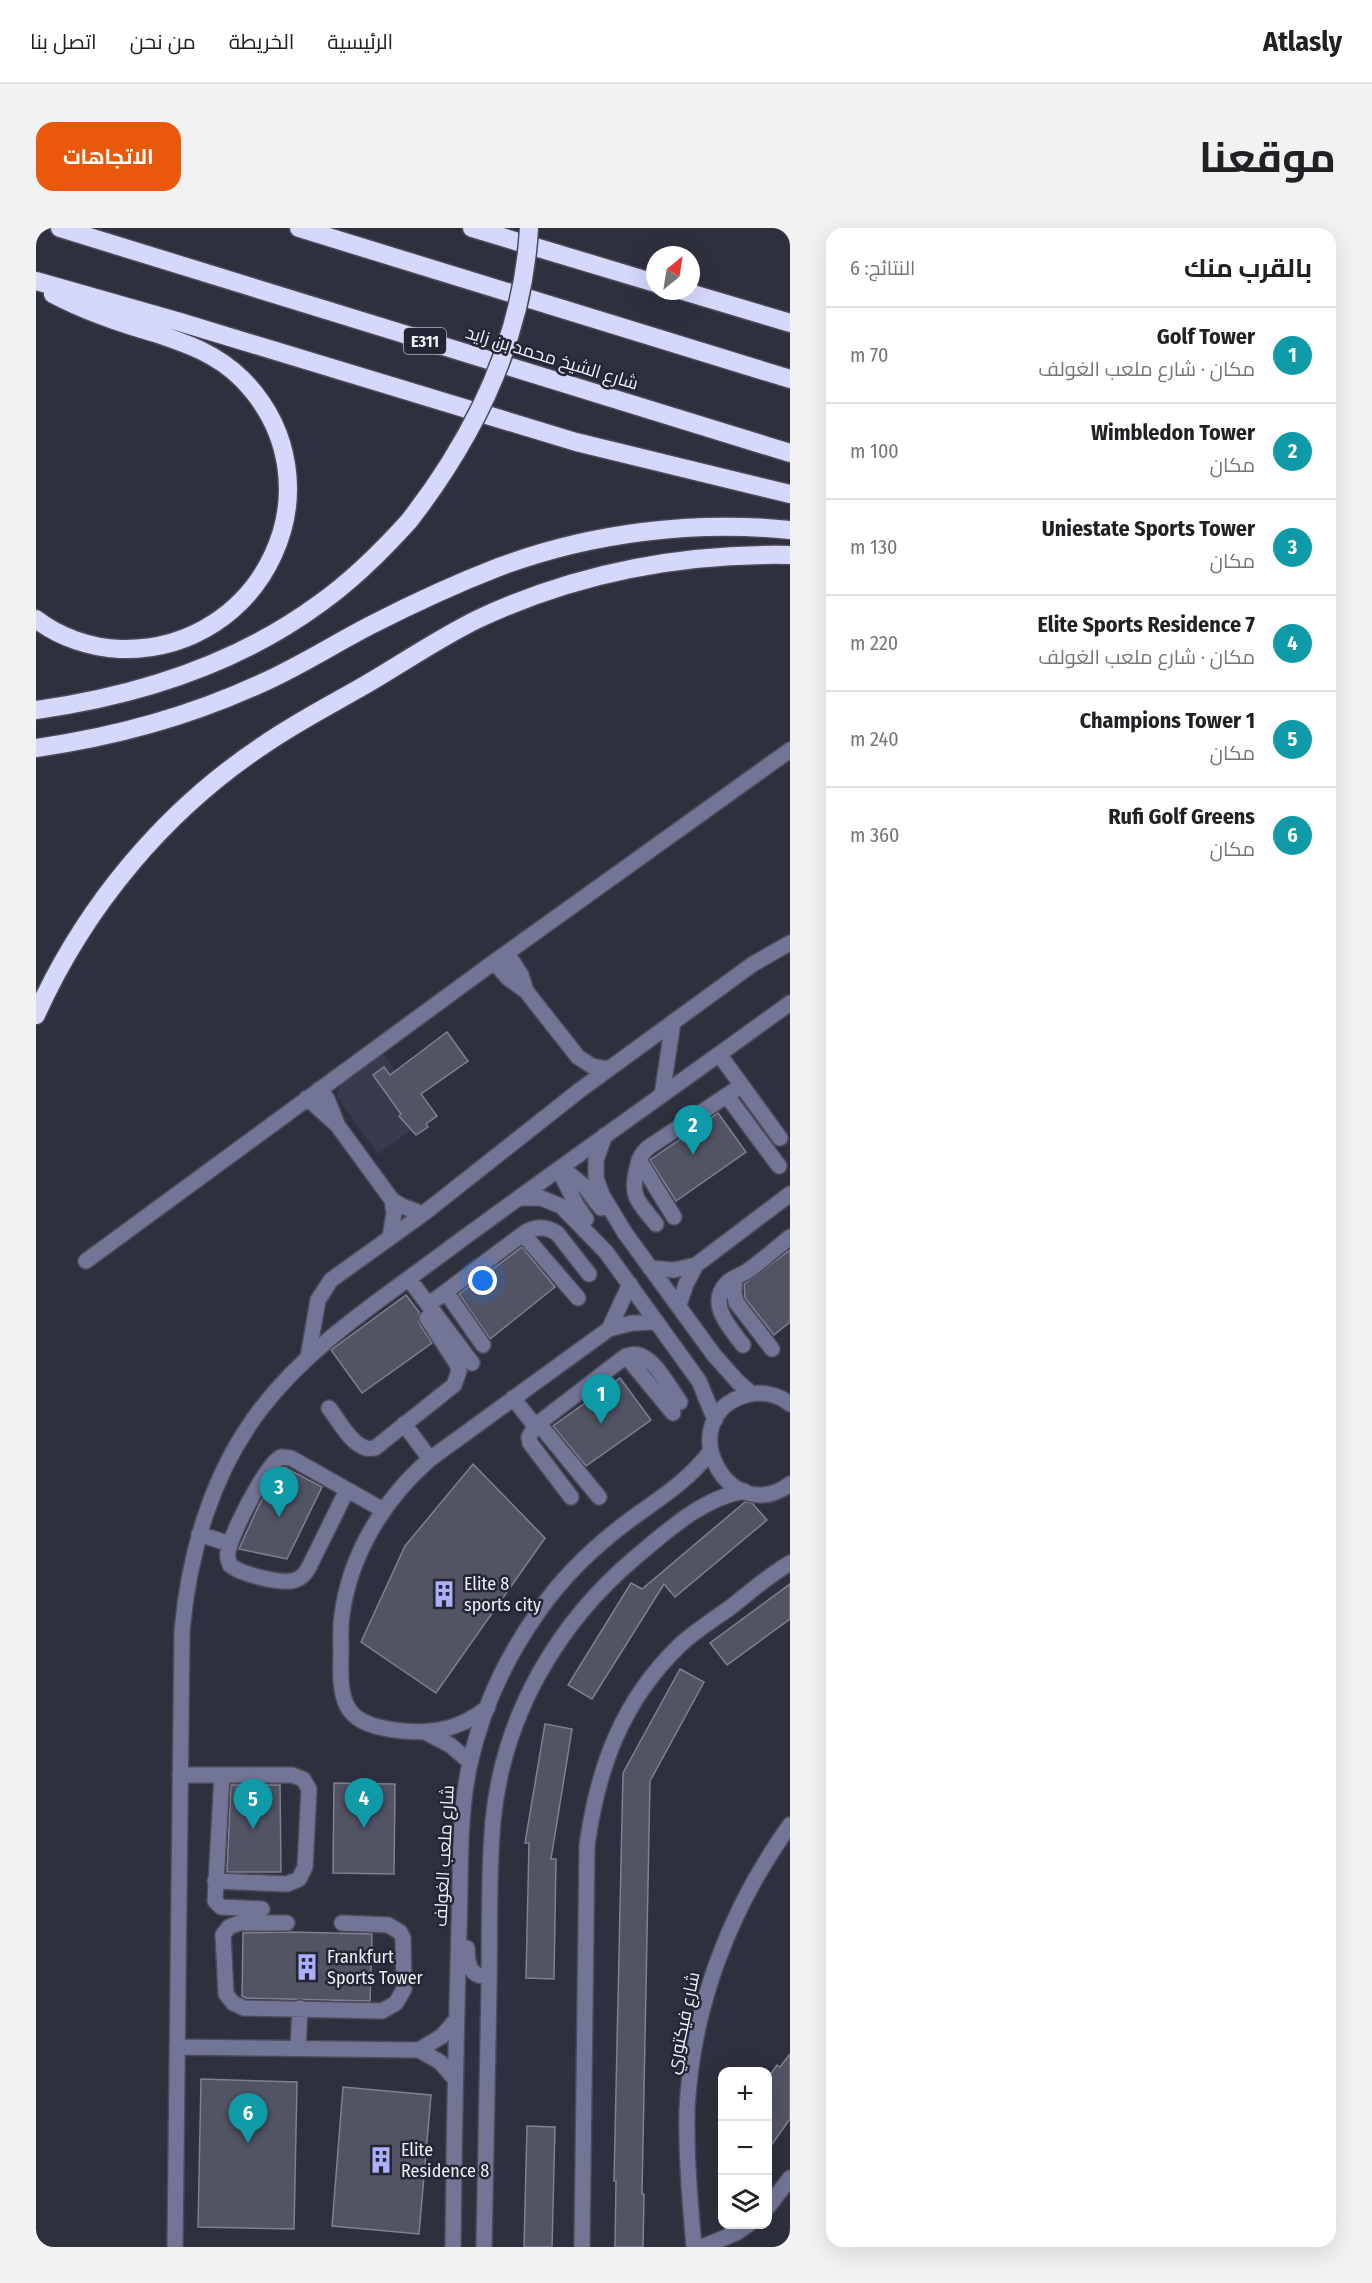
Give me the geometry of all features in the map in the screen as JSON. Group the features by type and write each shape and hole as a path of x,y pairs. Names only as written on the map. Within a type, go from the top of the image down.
{"highway":[{"name":"شارع الشيخ محمد بن زايد","path":"60,228 790,453"},
{"path":"299,228 790,379"},
{"path":"472,228 646,280"},
{"path":"36,710 75,704 152,685 225,658 294,622 344,586 374,558 409,521 453,459 480,412 493,382 520,294 529,228"},
{"path":"36,283 180,322 576,442 790,494"},
{"path":"36,283 87,310 194,346 227,366 255,394 274,427 286,464 288,484 285,522 272,559 263,576 245,599 207,629 171,644 113,648 75,639 36,619"},
{"path":"700,296 790,323"},
{"path":"36,748 145,726 224,700 299,665 370,626 432,596 534,555 604,539 675,529 746,527 790,530"},
{"path":"36,1015 61,964 81,932 102,901 149,843 176,816 233,767 295,724 445,636 541,593 614,572 660,563 726,555 790,555"}],"street":[{"path":"86,1261 494,962 790,750"},
{"path":"308,1357 318,1300 331,1280 423,1214 608,1069 753,964 790,943"},
{"path":"507,953 521,975 526,991"},
{"path":"494,962 512,981 526,991 578,1058 592,1066 608,1069"},
{"path":"175,2247 182,1630 190,1566 214,1493 241,1439 259,1412 281,1385 330,1338 605,1135 790,1003"},
{"path":"663,1095 673,1022"},
{"path":"719,1054 780,1137"},
{"path":"578,1058 581,1074 580,1090"},
{"path":"656,1224 634,1193 633,1185 639,1160 649,1147 741,1086"},
{"path":"320,1089 327,1099 338,1126"},
{"path":"727,1096 779,1166"},
{"path":"307,1098 338,1126 392,1200 423,1214"},
{"path":"605,1135 598,1152 596,1178 602,1195 625,1233 714,1355 752,1394"},
{"path":"639,1160 674,1217"},
{"path":"560,1169 584,1186 612,1223 625,1233"},
{"path":"560,1169 577,1206 600,1237 606,1252"},
{"path":"679,1305 696,1265 790,1194"},
{"path":"519,1198 541,1198 561,1206 606,1252 699,1381 715,1420"},
{"path":"390,1237 393,1219 392,1200"},
{"path":"428,1311 446,1292 529,1230 543,1228 557,1233 589,1274"},
{"path":"523,1234 578,1298"},
{"path":"743,1345 720,1310 724,1286 748,1271 790,1238"},
{"path":"650,1268 674,1269 696,1265"},
{"path":"735,1278 736,1302 772,1349"},
{"path":"329,1408 357,1444 366,1449 375,1448 454,1385 458,1378 457,1364 409,1279"},
{"path":"609,1329 630,1284"},
{"path":"446,1292 483,1345"},
{"path":"428,1311 472,1363"},
{"path":"488,1707 460,1725 427,1732 390,1730 372,1726 361,1721 352,1713 341,1692 342,1616 346,1592 363,1546 383,1510 400,1488 430,1459 609,1329 632,1323 657,1322"},
{"path":"571,1497 530,1443 529,1437 537,1425 626,1356 641,1355 650,1360 676,1408"},
{"path":"790,1392 772,1395 752,1394 730,1403 715,1420 710,1441 710,1452 714,1465 732,1485 758,1494 772,1493 790,1484"},
{"path":"772,1395 790,1404"},
{"path":"513,1398 599,1497"},
{"path":"405,1424 430,1459"},
{"name":"شارع ملعب الغولف","path":"453,2247 462,1821 470,1761 502,1673 519,1640 539,1610 588,1554 691,1474 710,1452"},
{"path":"347,1490 309,1567 295,1580 283,1582 235,1569 228,1560 230,1544 251,1500 277,1459 286,1456 383,1510"},
{"path":"484,2247 491,1855 496,1800 508,1746 520,1711 535,1681 571,1624 615,1575 649,1545 702,1506 722,1496 744,1491"},
{"path":"772,1493 790,1500"},
{"path":"199,1534 230,1544"},
{"path":"582,2247 587,1845 592,1808 602,1772 619,1729 652,1674 681,1643 790,1563"},
{"path":"427,1732 450,1745 470,1761"},
{"path":"180,1775 298,1776 307,1783 309,1795 305,1868 299,1879 287,1884 215,1881"},
{"path":"222,1776 215,1881 216,1904 221,1907 261,1904"},
{"name":"شارع فيكتوري","path":"694,2247 688,2174 687,2107 702,2006 718,1957 747,1890 790,1825"},
{"path":"460,1887 467,1901 468,1967 477,1976 489,1976"},
{"path":"287,1923 239,1923 226,1930 222,1940 224,1988 233,2003 244,2008 382,2011 396,2003 404,1989 404,1945 400,1932 388,1925 342,1923"},
{"path":"298,2049 300,2008"},
{"path":"419,2050 442,2036 456,2020"},
{"path":"177,2047 419,2050 440,2062 455,2079"},
{"path":"772,2202 790,2178"},
{"path":"702,2247 742,2229"}],"shaded area":[{"path":"382,1052 429,1117 378,1154 337,1097 342,1081"}],"building":[{"path":"447,1032 468,1061 421,1094 437,1116 426,1124 428,1127 416,1135 399,1116 401,1114 373,1075 384,1067 390,1075"},
{"path":"718,1113 746,1152 676,1201 650,1160"},
{"path":"522,1247 555,1287 490,1339 459,1294"},
{"path":"790,1250 790,1322 774,1335 745,1298 744,1284"},
{"path":"406,1295 419,1312 419,1323 432,1343 362,1393 331,1350"},
{"path":"620,1378 651,1420 586,1466 553,1426"},
{"name":"Elite 8 sports city","path":"473,1464 545,1538 436,1693 361,1642 405,1546"},
{"path":"284,1467 322,1487 287,1559 239,1549 259,1505"},
{"path":"745,1502 752,1503 767,1520 675,1597 664,1584 592,1699 568,1685 631,1583 642,1589"},
{"path":"790,1584 790,1619 727,1665 710,1643"},
{"path":"680,1669 704,1682 650,1781 643,2247 615,2247 616,2181 614,2181 623,1773"},
{"path":"545,1724 572,1729 551,1859 556,1859 554,1979 526,1978 529,1843 525,1843"},
{"path":"334,1783 395,1784 394,1874 333,1873"},
{"path":"231,1785 280,1785 281,1872 227,1872"},
{"name":"Frankfurt Sports Tower","path":"243,1933 372,1934 370,2001 246,1998 242,1996"},
{"path":"790,2054 790,2119 772,2144 772,2072 777,2065 780,2067"},
{"path":"201,2079 297,2082 294,2229 198,2227"},
{"name":"Elite Residence 8","path":"343,2087 431,2095 419,2234 332,2226"},
{"path":"527,2126 555,2127 552,2247 524,2247"}],"place":[{"name":"Wimbledon Tower","path":"693,1155"},
{"name":"Golf Tower","path":"601,1424"},
{"name":"Uniestate Sports Tower","path":"279,1517"},
{"name":"Elite 8 sports city","path":"444,1594"},
{"name":"Elite Sports Residence 7","path":"364,1828"},
{"name":"Champions Tower 1","path":"253,1829"},
{"name":"Frankfurt Sports Tower","path":"307,1967"},
{"name":"Rufi Golf Greens","path":"248,2143"},
{"name":"Elite Residence 8","path":"381,2160"}]}
